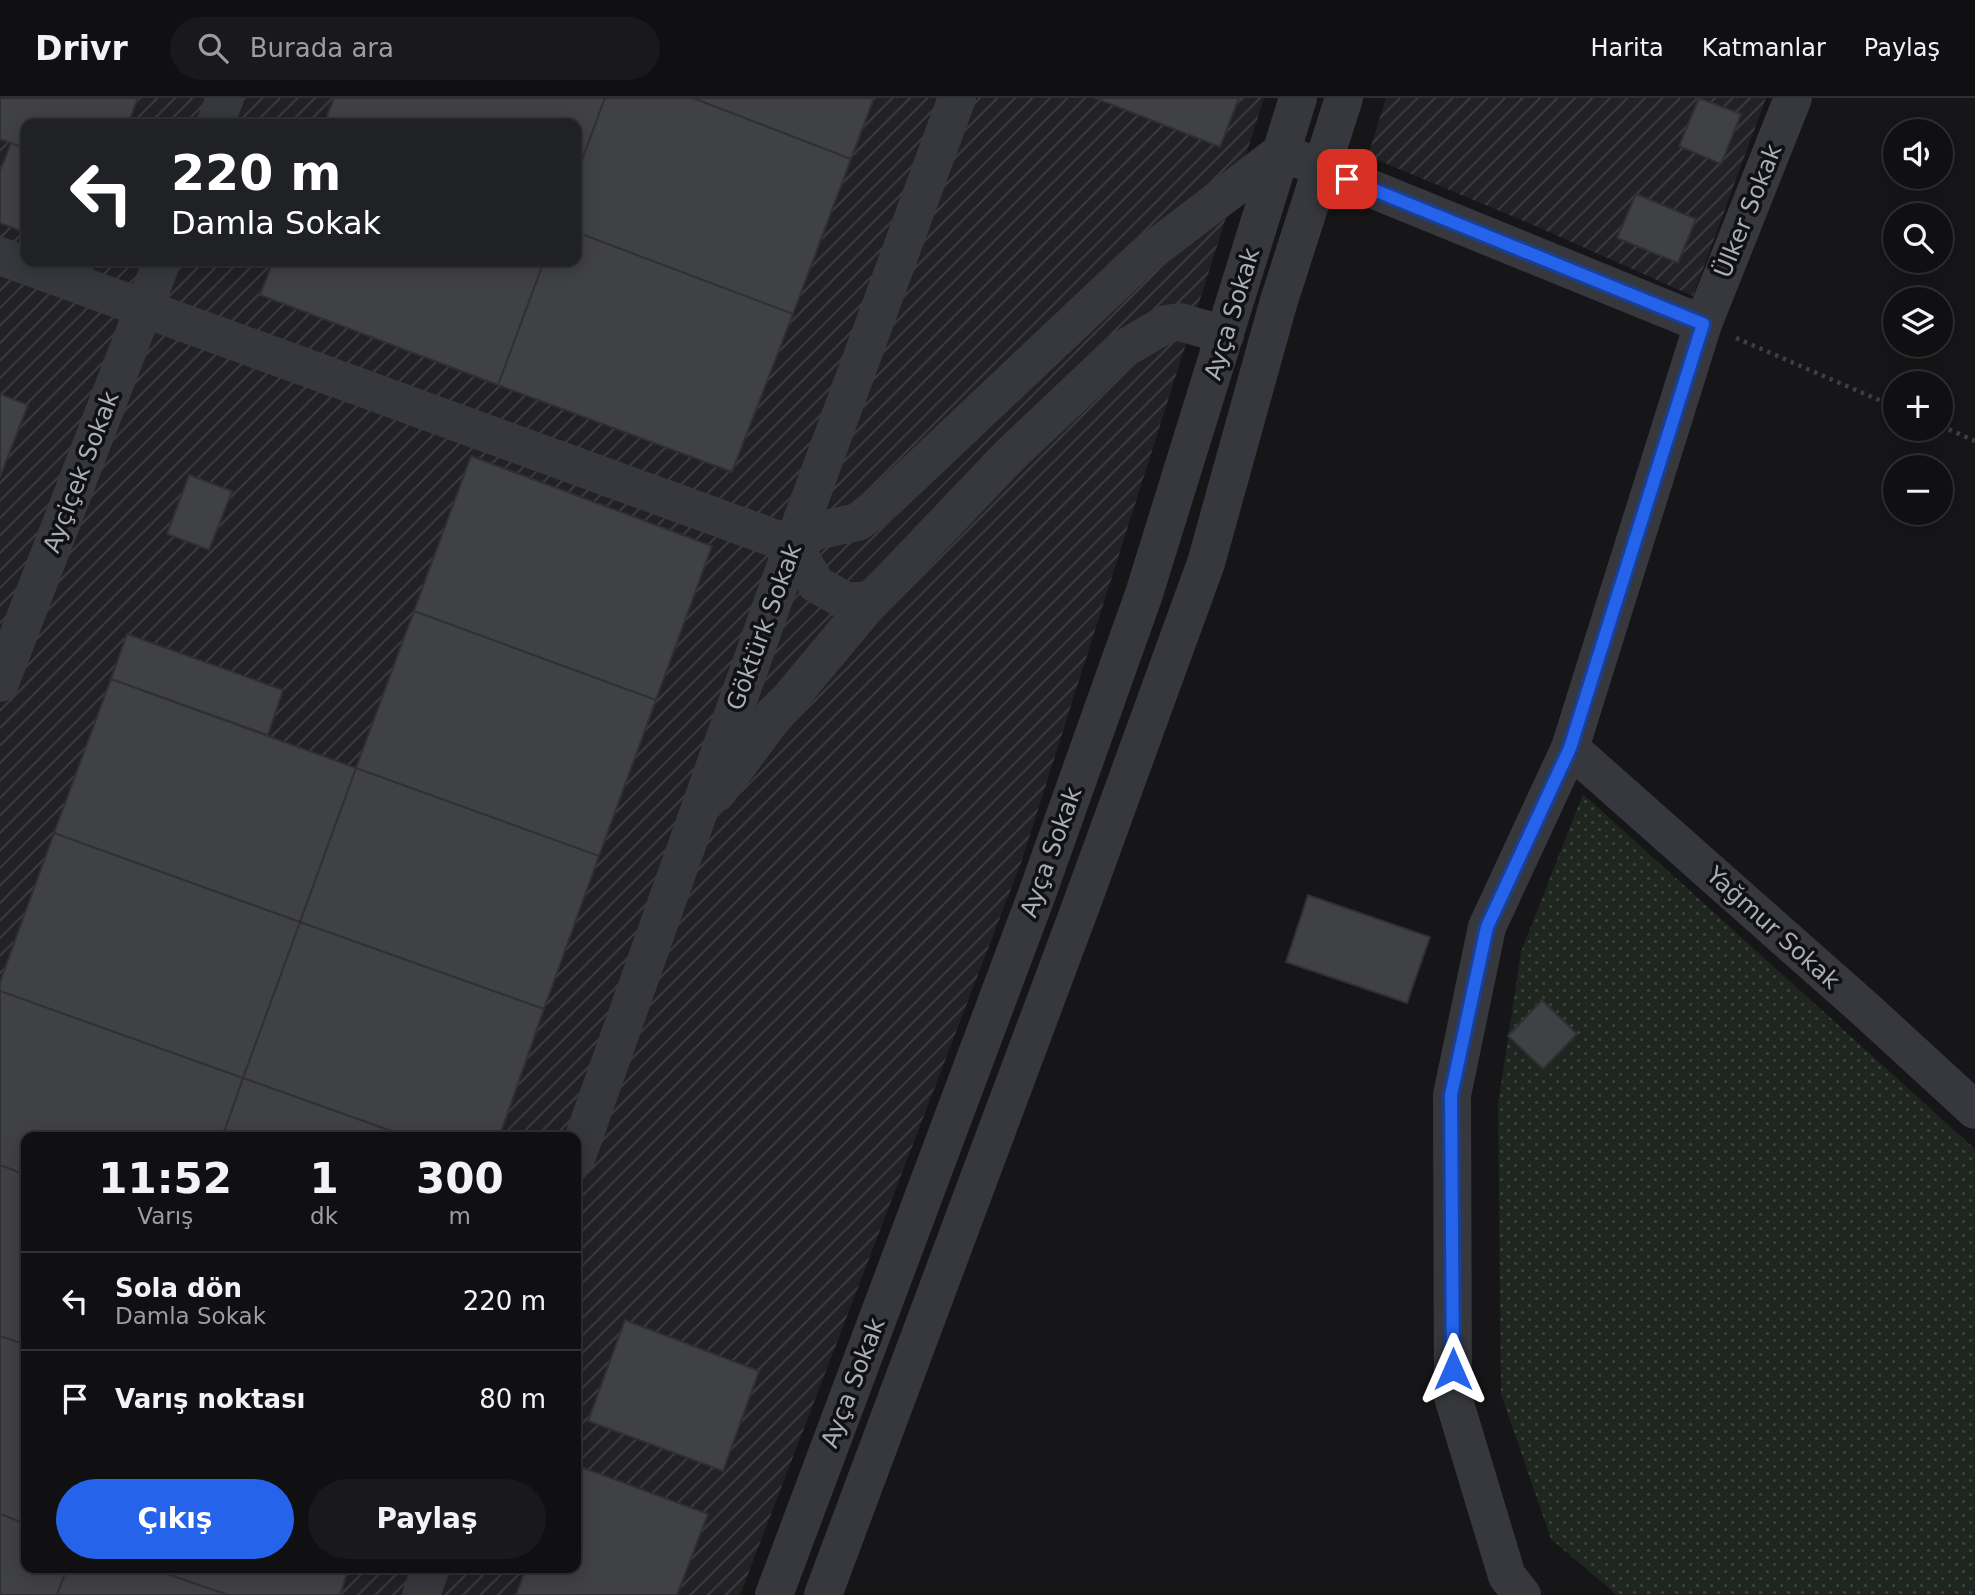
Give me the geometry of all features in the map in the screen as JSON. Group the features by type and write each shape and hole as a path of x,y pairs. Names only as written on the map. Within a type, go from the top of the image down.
{"street":[{"path":"217,119 225,98"},
{"name":"Göktürk Sokak","path":"581,1144 793,545 957,98"},
{"name":"Ayça Sokak","path":"774,1595 1037,894 1144,594 1298,98"},
{"name":"Ayça Sokak","path":"823,1595 1206,563 1278,304 1344,98"},
{"name":"Ülker Sokak","path":"1522,1595 1507,1576 1453,1397 1451,1095 1487,927 1570,748 1703,324 1793,98"},
{"path":"793,545 816,531 858,522 887,499 1142,258 1280,152 1703,324"},
{"path":"0,256 21,264"},
{"path":"27,266 793,545 816,584 846,601 871,601"},
{"name":"Ayçiçek Sokak","path":"0,683 160,266"},
{"path":"693,826 770,722 871,601 1009,456 1120,351 1166,324 1180,322 1226,335"},
{"name":"Yağmur Sokak","path":"1570,748 1975,1110"},
{"path":"421,1595 429,1573"}],"path":[{"path":"1703,324 1883,402"},
{"path":"1953,431 1975,441"}],"shaded area":[{"path":"0,98 1264,98 1022,860 740,1595 0,1595"},
{"path":"1386,98 1766,98 1693,296 1368,156"},
{"path":"1583,794 1975,1149 1975,1595 1617,1595 1551,1539 1501,1394 1498,1105 1521,952"}],"building":[{"path":"0,98 138,98 130,119 21,119 21,147 0,139"},
{"path":"334,98 605,98 581,163 581,119 326,119"},
{"path":"605,98 693,98 851,159 793,314 581,234 581,163"},
{"path":"693,98 874,98 851,159"},
{"path":"1095,98 1239,98 1220,147"},
{"path":"1699,98 1741,114 1721,164 1679,146"},
{"path":"11,143 21,147 21,231 0,223 0,171"},
{"path":"1636,194 1696,219 1678,263 1617,238"},
{"path":"581,234 793,314 732,472 498,385 542,266 581,266"},
{"path":"271,266 542,266 498,385 260,295"},
{"path":"0,394 28,405 0,477"},
{"path":"471,456 712,546 656,700 414,611"},
{"path":"189,475 232,491 209,550 167,534"},
{"path":"414,611 656,700 599,856 356,768"},
{"path":"127,634 283,690 268,735 111,679"},
{"path":"111,679 356,768 300,922 54,833"},
{"path":"356,768 599,856 544,1009 300,922"},
{"path":"54,833 300,922 243,1078 0,991 0,982"},
{"path":"1308,895 1430,937 1407,1003 1286,962"},
{"path":"300,922 544,1009 501,1132 394,1132 243,1078"},
{"path":"0,991 243,1078 224,1132 21,1132 21,1173 0,1165"},
{"path":"1542,1000 1577,1034 1543,1069 1508,1036"},
{"path":"243,1078 394,1132 224,1132"},
{"path":"0,1165 21,1173 21,1343 0,1336"},
{"path":"625,1320 759,1371 723,1471 588,1421"},
{"path":"0,1336 21,1343 21,1522 0,1514"},
{"path":"581,1467 708,1514 677,1595 516,1595 524,1573 581,1573"},
{"path":"0,1514 21,1522 21,1573 65,1573 57,1595 0,1595"},
{"path":"65,1573 164,1573 228,1595 57,1595"},
{"path":"164,1573 347,1573 340,1595 228,1595"}],"route":[{"path":"1347,179 1703,324 1570,748 1487,927 1451,1095 1453,1369"}]}
